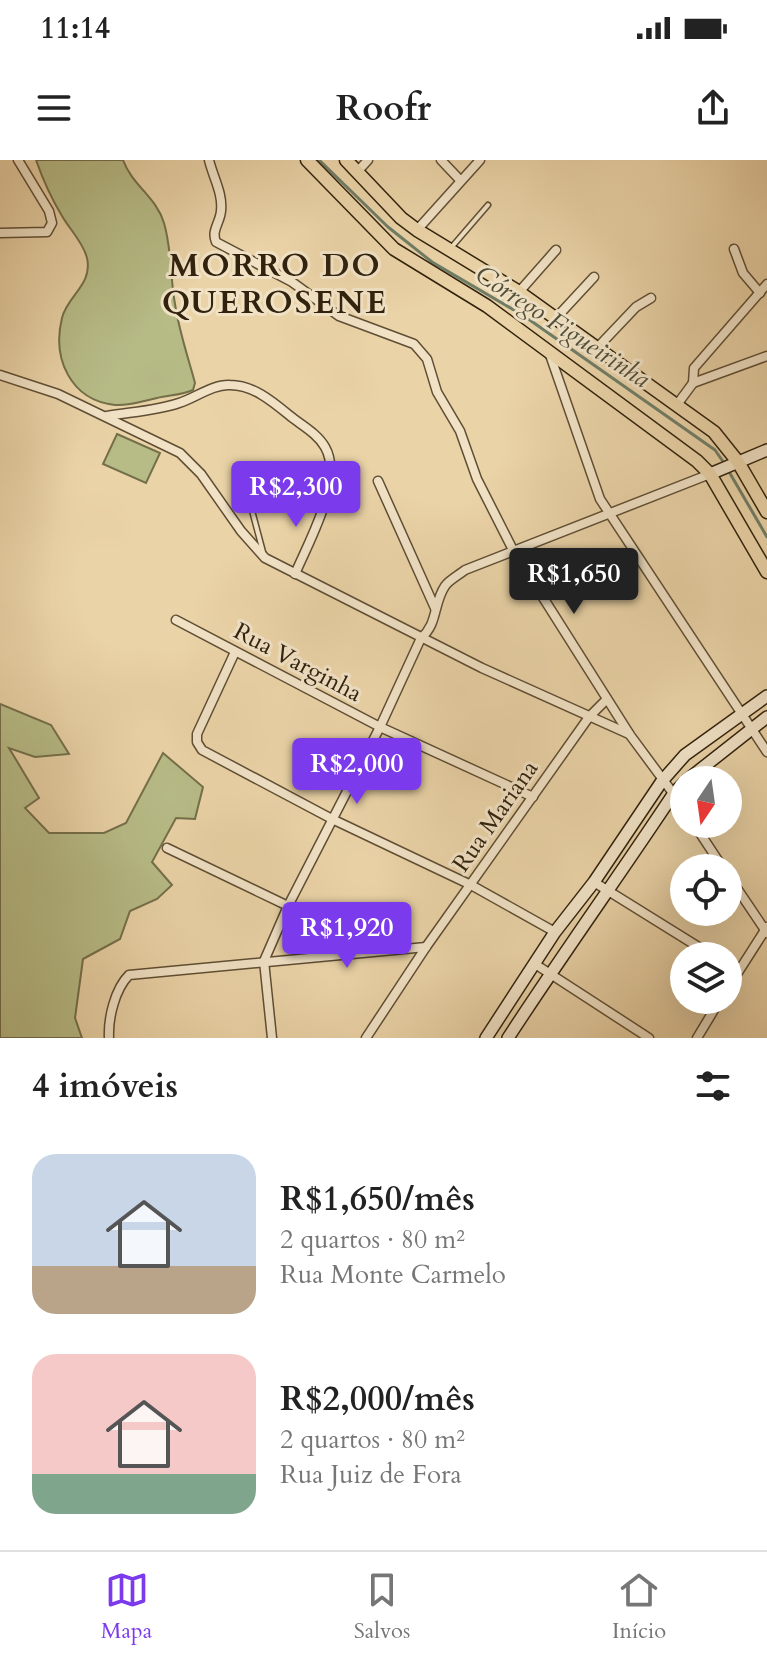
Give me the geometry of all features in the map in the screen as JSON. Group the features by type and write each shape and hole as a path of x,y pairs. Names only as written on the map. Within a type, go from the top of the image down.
{"main road":[{"path":"307,160 394,249 487,306 672,440 710,474 767,572"},
{"path":"346,160 401,218 417,230 519,292 714,432 732,464 767,512"}],"street":[{"path":"0,233 40,234 47,232 52,223 49,211 18,160"},
{"path":"209,160 221,201 220,217 213,233 220,245 292,282 339,316 414,344 421,350 427,359 437,392 460,431 477,479 513,550 630,735 670,789"},
{"path":"357,172 368,160"},
{"path":"441,160 460,180"},
{"path":"417,230 480,160"},
{"path":"734,249 743,273 760,293"},
{"path":"519,292 556,250"},
{"path":"556,318 594,277"},
{"path":"676,406 693,383 694,368 767,284"},
{"path":"598,347 636,307 651,298"},
{"path":"548,350 600,499 767,752"},
{"path":"693,383 767,356"},
{"path":"0,375 58,394 180,453 201,474 244,535 265,558 421,638 630,735"},
{"path":"107,416 178,404 221,385 231,385 266,396 319,439 327,450 331,477 327,497 295,574"},
{"path":"435,608 446,585 465,570 767,450"},
{"path":"272,1038 264,961 288,906 380,727 421,638 429,631 435,617 435,608 378,481"},
{"name":"Rua Varginha","path":"176,620 380,727 533,797"},
{"path":"235,652 197,734 202,750 332,819 471,885 555,932"},
{"path":"486,1038 555,932 594,882 662,781 685,755 767,696"},
{"name":"Rua Mariana","path":"366,1038 426,947 589,717 607,699"},
{"path":"705,766 767,717"},
{"path":"508,1038 670,799"},
{"path":"167,848 288,906"},
{"path":"594,882 691,942"},
{"path":"742,895 766,930 742,966"},
{"path":"109,1038 108,1026 118,993 129,975 426,947"},
{"path":"535,964 649,1038"},
{"path":"697,1038 712,1014"}],"lane":[{"path":"449,250 488,205"},
{"path":"242,473 265,558"}],"green space":[{"path":"36,160 123,160 132,177 156,206 167,233 175,304 195,383 193,390 115,405 86,395 68,375 60,348 62,318 86,276 87,258 54,202"},
{"path":"117,434 160,453 146,483 103,464"},
{"path":"0,704 51,725 69,754 35,757 9,748 39,798 25,808 49,833 104,833 126,823 163,753 203,787 195,819 176,818 152,862 172,885 157,899 130,911 120,939 83,959 75,1018 82,1038 0,1038"}],"waterway":[{"name":"Córrego Figueirinha","path":"319,160 388,227 432,262 524,316 715,450 724,463"},
{"name":"Córrego Figueirinha","path":"728,470 767,537"}],"district":[{"name":"MORRO DO QUEROSENE","path":"275,284"}]}
